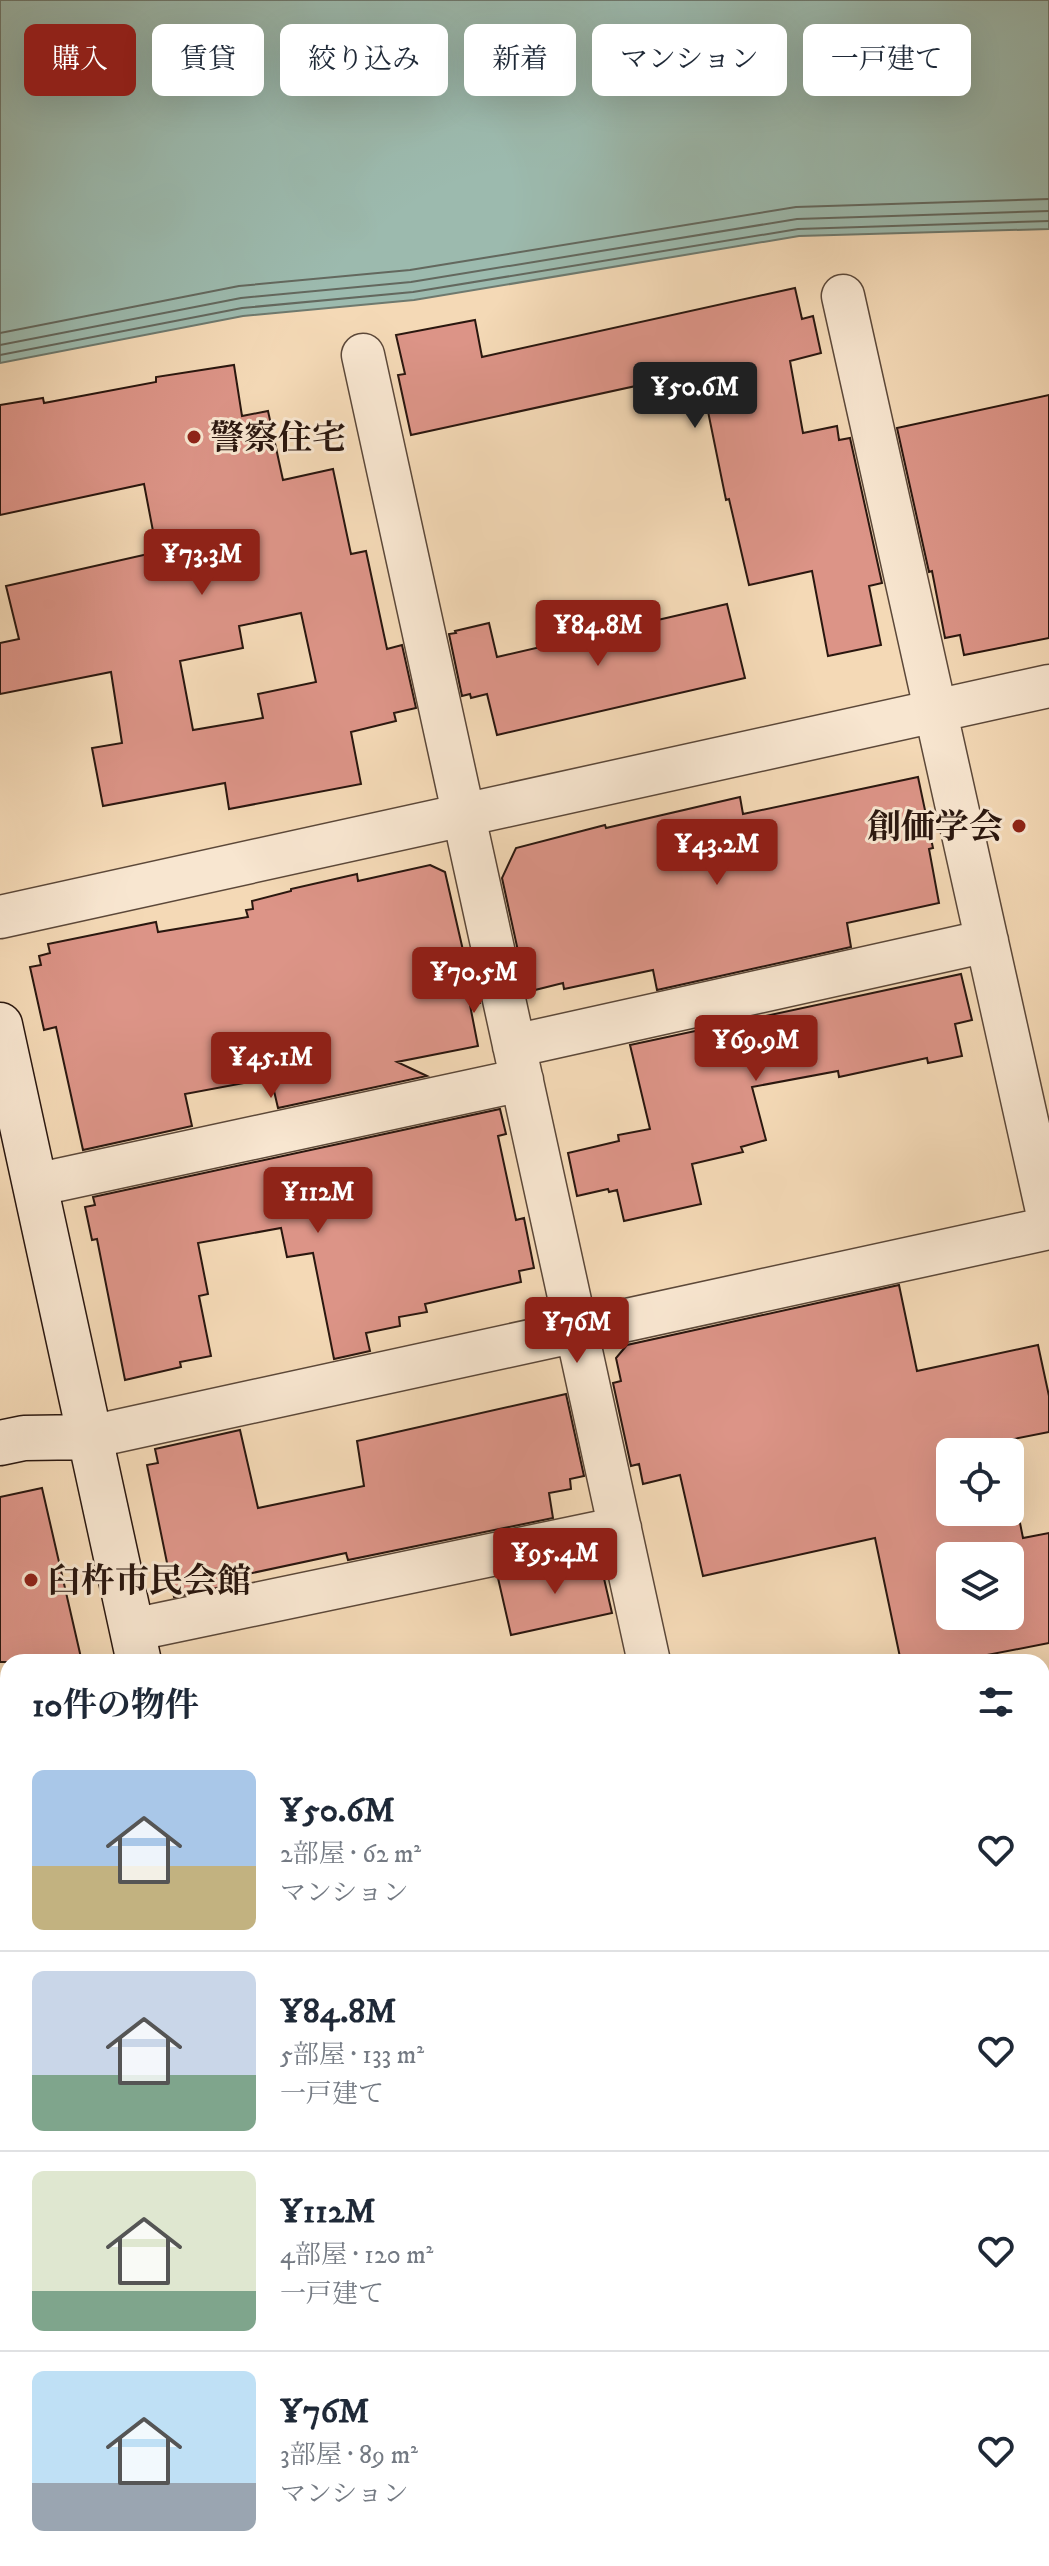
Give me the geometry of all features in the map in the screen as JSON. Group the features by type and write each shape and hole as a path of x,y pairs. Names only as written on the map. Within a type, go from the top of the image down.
{"street":[{"path":"843,296 1049,1220"},
{"path":"363,355 647,1654"},
{"path":"0,917 1049,686"},
{"path":"35,1185 987,941"},
{"path":"0,1025 136,1646 620,1528"},
{"path":"0,1443 24,1438 90,1437 1049,1228"}],"water":[{"path":"0,0 1049,0 1049,229 799,236 414,300 243,316 0,363"}],"building":[{"path":"795,288 802,319 813,316 821,353 790,361 803,433 837,426 839,440 850,438 882,583 869,586 881,645 828,656 812,571 749,585 729,499 726,500 700,372 411,435 398,375 405,374 396,335 475,320 482,357"},
{"path":"234,365 242,416 268,411 283,480 333,469 351,554 366,551 387,649 402,645 416,708 394,713 396,721 351,732 361,784 229,809 225,783 103,806 92,748 122,743 111,672 0,694 0,643 19,639 6,586 157,552 144,484 0,515 0,405 43,398 44,403 156,382 156,377","holes":["301,613 316,682 258,694 263,718 193,730 180,661 243,648 239,626"]},
{"path":"1049,395 1049,638 964,655 960,635 945,638 897,428"},
{"path":"727,604 745,678 497,735 487,694 471,698 470,694 462,696 449,634 455,631 489,623 497,657"},
{"path":"918,777 933,848 929,849 939,903 847,923 851,947 657,990 653,970 564,989 563,983 527,992 502,878 516,848 605,825 606,828 740,797 743,814"},
{"path":"430,865 445,872 465,959 469,950 480,1003 470,1005 478,1046 397,1062 427,1076 278,1108 271,1078 185,1094 192,1126 83,1150 56,1027 44,1030 30,967 41,965 39,956 50,953 48,944 156,922 158,932 248,917 246,910 253,909 252,901 291,889 357,874 358,881"},
{"path":"961,974 972,1020 955,1024 962,1056 928,1063 927,1058 839,1077 838,1071 752,1087 766,1140 741,1147 743,1152 692,1164 701,1204 624,1221 617,1190 577,1196 568,1153 619,1141 618,1135 650,1129 630,1045"},
{"path":"500,1109 506,1134 498,1136 516,1220 524,1218 534,1268 519,1271 521,1282 425,1304 427,1312 399,1317 400,1326 366,1333 370,1351 334,1359 313,1253 287,1257 281,1228 198,1243 208,1294 199,1296 211,1356 180,1362 181,1367 125,1380 97,1239 92,1240 85,1207 95,1205 93,1197"},
{"path":"899,1285 917,1371 1038,1345 1049,1396 1049,1432 1019,1438 936,1438 936,1526 1021,1526 1023,1538 1049,1533 1049,1643 992,1654 899,1654 875,1538 703,1576 680,1475 643,1484 639,1464 631,1466 613,1383 621,1381 616,1358 627,1345"},
{"path":"566,1394 584,1476 570,1479 571,1489 549,1493 553,1518 348,1560 346,1553 224,1579 226,1586 174,1597 147,1465 158,1463 155,1449 240,1430 258,1508 364,1486 357,1441"},
{"name":"臼杵市民会館","path":"42,1488 80,1654 0,1654 0,1497"},
{"path":"599,1557 612,1613 511,1635 498,1578"}],"place":[{"name":"警察住宅","path":"194,437"},
{"name":"創価学会","path":"1019,826"},
{"name":"臼杵市民会館","path":"31,1580"}]}
